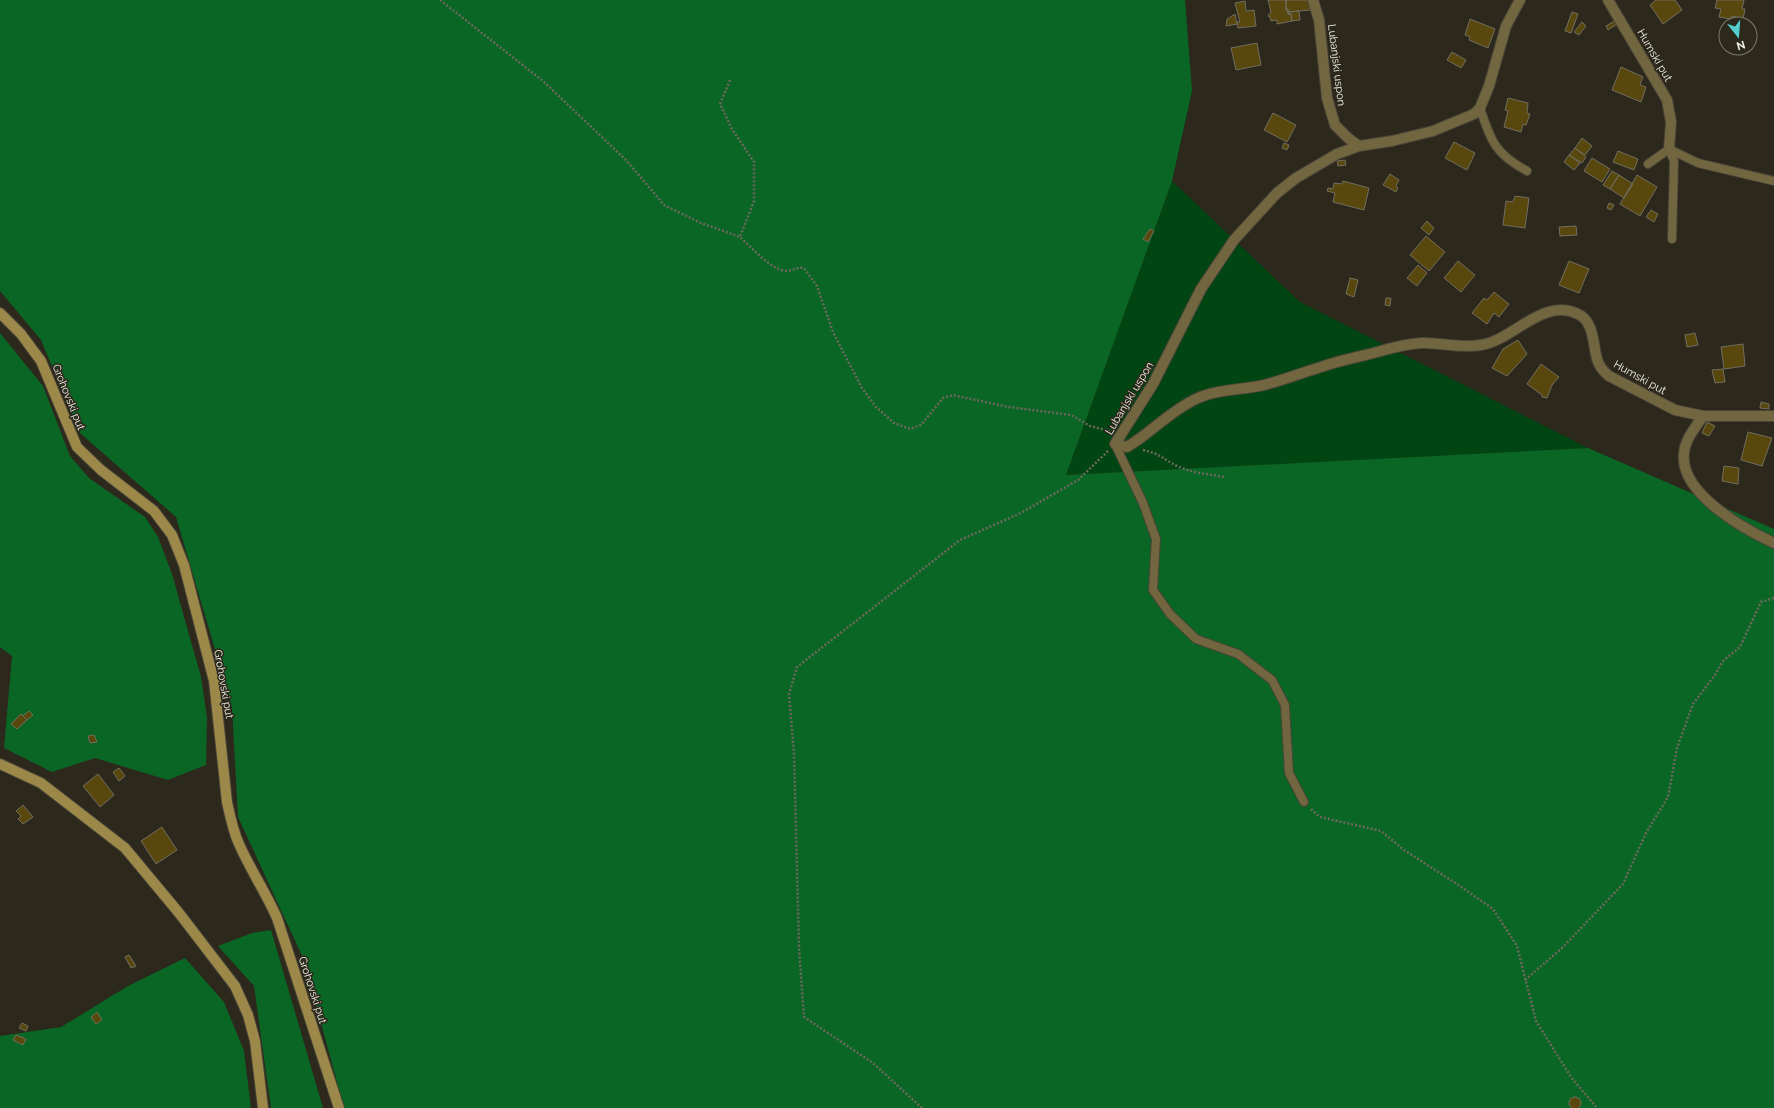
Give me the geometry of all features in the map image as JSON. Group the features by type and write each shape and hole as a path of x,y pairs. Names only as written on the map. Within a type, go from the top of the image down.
{"main road":[{"name":"Grohovski put","path":"0,313 21,334 41,361 77,447 101,470 154,511 172,535 184,565 214,682 227,802 231,821 238,844 266,894 277,918 339,1108"},
{"path":"0,764 41,783 125,848 179,913 235,986 248,1015 255,1041 263,1108"}],"street":[{"name":"Lubanjski uspon","path":"1313,0 1319,20 1327,98 1334,124 1348,138 1359,146"},
{"path":"1480,108 1489,86 1506,26 1520,0"},
{"name":"Humski put","path":"1608,0 1667,100 1671,122 1669,149"},
{"name":"Lubanjski uspon","path":"1127,447 1115,444 1153,384 1201,289 1234,240 1277,193 1296,178 1337,154 1359,146 1392,141 1433,131 1474,114 1480,108"},
{"name":"Humski put","path":"1127,447 1143,438 1182,406 1198,398 1228,390 1264,385 1325,365 1400,346 1422,343 1455,347 1482,345 1544,314 1556,310 1578,314 1587,322 1597,360 1603,371 1609,376 1675,410 1703,416 1774,416"},
{"path":"1703,416 1690,435 1684,452 1684,466 1689,478 1700,492 1722,513 1751,532 1774,543"}],"lane":[{"path":"1480,108 1495,146 1509,161 1527,171"},
{"path":"1648,164 1669,149"},
{"path":"1669,149 1698,163 1774,181"},
{"path":"1669,149 1674,161 1672,240"},
{"path":"1115,444 1143,503 1156,539 1153,590 1170,614 1196,638 1238,654 1272,680 1285,705 1289,773 1304,802"}],"path":[{"path":"440,0 543,81 626,160 664,205 701,222 740,237 777,269 787,271 796,267 804,268 817,286 833,332 862,388 876,407 894,423 910,429 921,425 943,398 952,395 1008,407 1071,415 1090,426 1121,434"},
{"path":"730,80 720,104 732,129 754,162 754,201 740,237"},
{"path":"922,1108 873,1062 804,1017 800,948 794,754 789,694 797,667 960,540 1021,514 1078,480 1115,444"},
{"path":"1127,447 1158,453 1177,466 1189,470 1224,477"},
{"path":"1525,980 1562,948 1623,884 1646,833 1668,797 1677,748 1693,704 1715,675 1723,661 1740,647 1761,602 1774,598"},
{"path":"1304,802 1320,817 1381,831 1404,850 1493,909 1517,946 1536,1021 1571,1077 1598,1108"}],"green space":[{"path":"0,0 1185,0 1192,91 1172,181 1066,475 1588,448 1774,529 1774,1108 344,1108 304,960 238,817 232,707 176,517 80,433 41,340 0,291"},
{"path":"1172,181 1300,302 1588,448 1066,475"},
{"path":"0,333 43,386 70,456 89,478 145,517 158,537 172,574 201,677 207,717 206,765 168,780 95,758 52,772 4,748 12,656 0,647"},
{"path":"271,930 323,1108 271,1108 254,986 218,946 252,933"},
{"path":"185,958 224,1002 244,1051 251,1108 0,1108 0,1036 61,1027 128,986"}],"building":[{"path":"1268,0 1286,0 1286,10 1288,9 1288,14 1291,14 1292,21 1277,24 1277,20 1271,21 1270,17 1268,16 1271,12"},
{"path":"1286,0 1309,0 1310,10 1288,12 1288,9 1286,10"},
{"path":"1656,0 1675,0 1682,10 1663,24 1650,5"},
{"path":"1717,0 1744,0 1742,9 1745,9 1744,16 1719,16 1721,9 1715,8"},
{"path":"1245,1 1246,11 1254,10 1256,26 1238,28 1237,22 1240,22 1235,3"},
{"path":"1299,11 1300,20 1292,21 1291,14 1288,14 1288,12"},
{"path":"1572,12 1578,14 1571,33 1565,31"},
{"path":"1235,14 1237,24 1226,26 1227,19"},
{"path":"1470,19 1495,29 1488,48 1469,40 1470,37 1465,35"},
{"path":"1616,20 1619,23 1608,30 1606,26"},
{"path":"1582,22 1586,26 1579,35 1574,32"},
{"path":"1257,43 1261,65 1236,70 1231,48"},
{"path":"1452,52 1466,60 1461,68 1447,60"},
{"path":"1621,67 1643,77 1640,85 1646,87 1641,102 1612,90"},
{"path":"1508,98 1528,103 1527,113 1530,114 1526,125 1523,124 1521,132 1504,127 1508,111 1505,110"},
{"path":"1273,113 1296,125 1287,142 1264,130"},
{"path":"1582,138 1592,146 1585,155 1575,148"},
{"path":"1454,142 1475,153 1467,170 1445,158"},
{"path":"1284,143 1289,145 1287,150 1282,148"},
{"path":"1575,148 1586,157 1582,163 1569,155"},
{"path":"1618,151 1638,159 1634,170 1613,162"},
{"path":"1569,155 1580,163 1574,170 1564,162"},
{"path":"1592,158 1610,169 1602,182 1584,171"},
{"path":"1345,160 1346,165 1338,166 1337,161"},
{"path":"1612,171 1619,175 1610,189 1603,185"},
{"path":"1390,174 1399,180 1396,186 1398,188 1396,192 1383,185"},
{"path":"1619,175 1633,184 1624,198 1610,189"},
{"path":"1637,175 1657,187 1640,216 1620,204"},
{"path":"1343,181 1369,188 1364,210 1333,202 1335,193 1327,191 1328,188 1333,189 1334,183 1342,184"},
{"path":"1515,196 1529,198 1525,228 1503,225 1506,201 1513,202"},
{"path":"1609,203 1614,205 1611,210 1607,208"},
{"path":"1651,210 1658,214 1654,222 1646,217"},
{"path":"1427,221 1434,228 1429,235 1421,228"},
{"path":"1576,226 1577,235 1560,236 1559,227"},
{"path":"1150,229 1154,231 1148,242 1143,239"},
{"path":"1426,236 1445,252 1429,271 1410,255"},
{"path":"1458,261 1475,275 1461,292 1444,278"},
{"path":"1569,261 1589,269 1579,293 1559,285"},
{"path":"1418,265 1427,273 1417,286 1407,278"},
{"path":"1350,278 1358,280 1354,297 1346,294"},
{"path":"1494,292 1509,304 1499,317 1494,313 1487,324 1472,313 1484,298 1487,300"},
{"path":"1386,298 1391,298 1390,306 1385,305"},
{"path":"1695,333 1698,345 1687,347 1685,335"},
{"path":"1518,340 1527,354 1507,376 1492,368 1503,349"},
{"path":"1743,344 1745,366 1724,369 1721,347"},
{"path":"1541,364 1559,377 1552,385 1547,398 1542,397 1542,395 1527,384"},
{"path":"1723,369 1725,382 1715,383 1712,370"},
{"path":"1761,402 1769,404 1769,409 1760,408"},
{"path":"1707,422 1715,426 1709,436 1702,433"},
{"path":"1748,432 1772,438 1762,466 1741,460"},
{"path":"1724,466 1739,468 1738,484 1722,481"},
{"path":"29,711 33,715 27,720 23,716"},
{"path":"21,714 27,720 17,729 11,724"},
{"path":"94,735 97,742 90,743 88,736"},
{"path":"119,768 125,776 119,781 113,772"},
{"path":"98,774 114,795 100,807 83,786"},
{"path":"23,805 33,817 23,824 18,819 21,816 16,811"},
{"path":"162,827 177,850 156,864 141,841"},
{"path":"129,955 136,966 131,968 125,957"},
{"path":"97,1012 102,1020 96,1024 91,1017"},
{"path":"22,1023 28,1026 26,1031 19,1028"},
{"path":"16,1035 26,1039 23,1045 13,1040"},
{"path":"1577,1097 1580,1098 1580,1108 1573,1109 1570,1108 1569,1101 1570,1098"}]}
